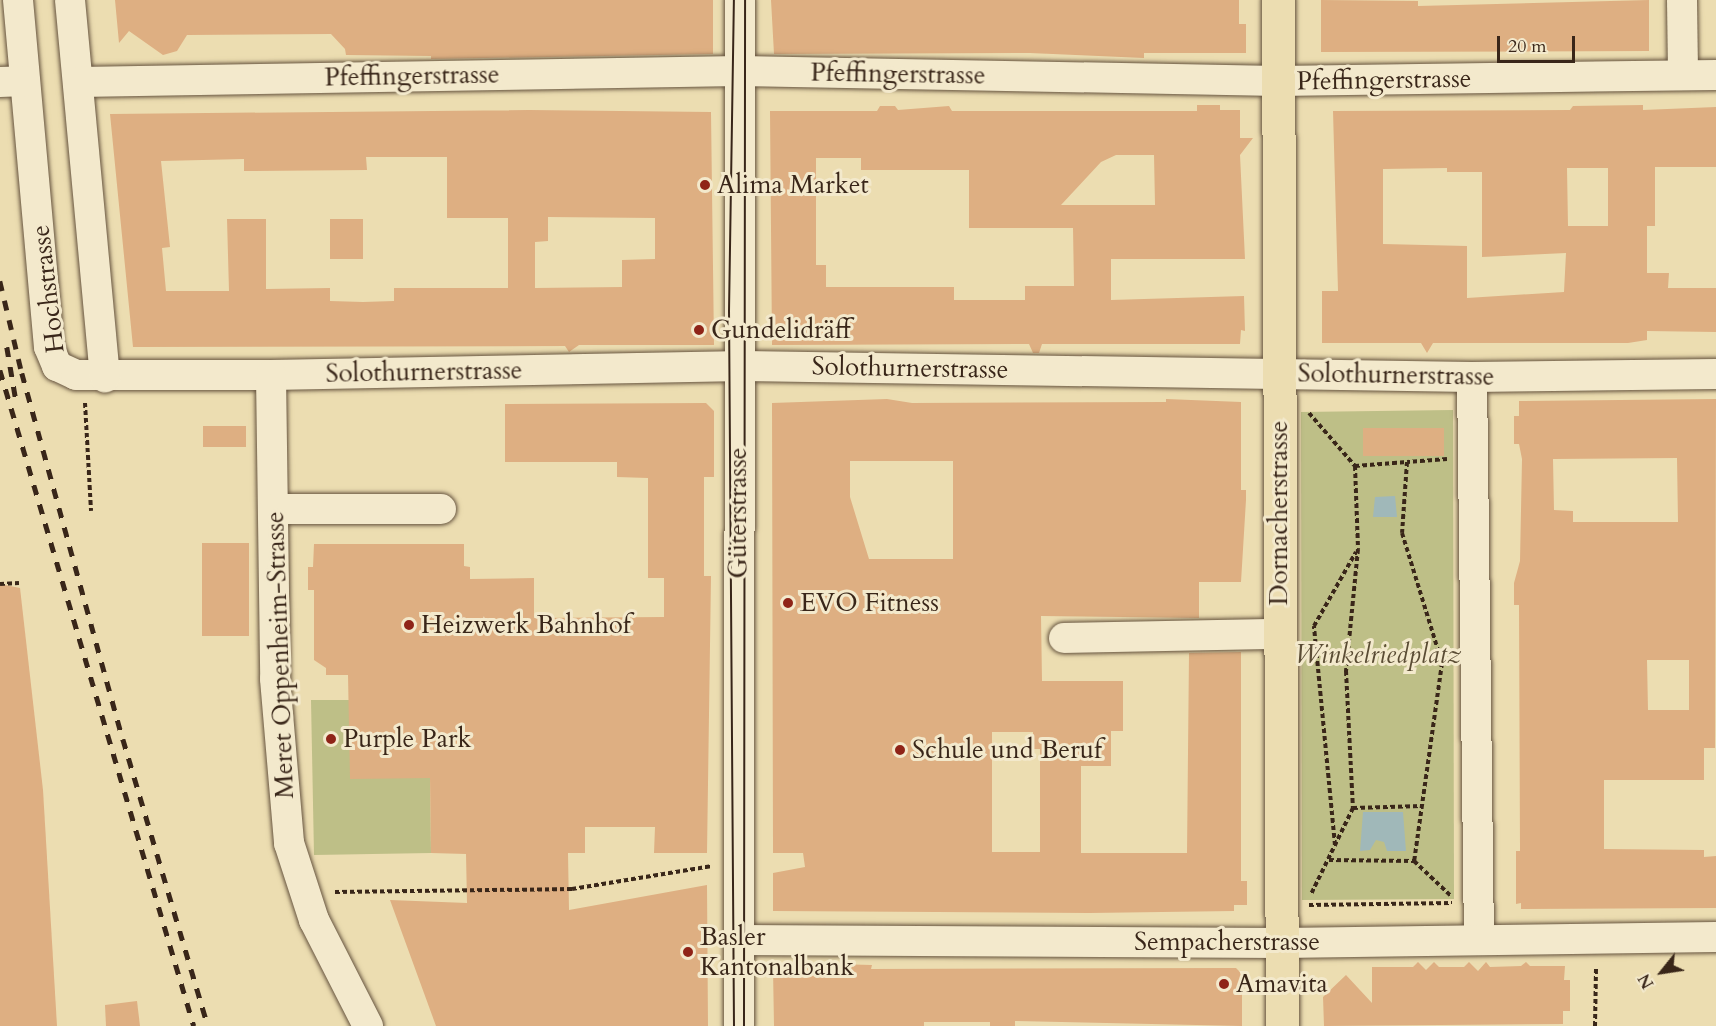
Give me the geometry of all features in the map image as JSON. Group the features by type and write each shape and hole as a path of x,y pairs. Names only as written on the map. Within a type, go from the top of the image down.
{"main road":[{"name":"Dornacherstrasse","path":"1278,0 1278,81 1293,374 1280,634 1294,905 1282,943 1282,1026"}],"street":[{"name":"Hochstrasse","path":"18,0 13,82 49,347 57,366 94,376 79,82 70,0"},
{"name":"Güterstrasse","path":"739,1026 740,0"},
{"path":"1682,0 1683,75"},
{"name":"Pfeffingerstrasse","path":"79,82 740,71 1278,81 1716,75"},
{"name":"Solothurnerstrasse","path":"94,376 738,366 1472,377 1716,374"},
{"name":"Meret Oppenheim-Strasse","path":"271,375 276,690 289,843 304,893 368,1026"},
{"path":"1472,377 1479,939"},
{"path":"274,509 441,508"},
{"path":"1064,638 1280,634"},
{"name":"Sempacherstrasse","path":"739,940 1282,943 1716,937"}],"path":[{"path":"1293,374 1309,414 1355,466 1358,549 1346,671 1353,808 1329,860 1294,905"},
{"path":"91,511 94,376"},
{"path":"1355,466 1474,457"},
{"path":"1407,462 1402,533 1442,663 1414,861"},
{"path":"1335,847 1314,626 1358,549"},
{"path":"0,584 19,583"},
{"path":"1353,808 1422,806"},
{"path":"1294,905 1457,903 1414,861 1329,860"},
{"path":"304,893 572,889 713,866"},
{"path":"1595,1026 1596,939"}],"green space":[{"name":"Winkelriedplatz","path":"1453,410 1454,899 1302,900 1301,412"},
{"name":"Purple Park","path":"311,700 349,700 430,778 431,853 314,855"}],"water":[{"path":"1395,496 1397,517 1373,517 1375,497"},
{"path":"1363,812 1403,812 1406,851 1387,851 1384,842 1376,840 1370,850 1360,851"}],"building":[{"path":"115,0 713,0 713,54 431,59 431,56 346,55 345,49 331,34 187,35 177,51 163,55 129,31 119,43"},
{"path":"771,0 1239,0 1239,24 1246,24 1246,53 1144,53 1144,58 1030,53 774,54"},
{"path":"1321,0 1418,1 1418,6 1649,0 1649,51 1321,52"},
{"path":"1197,105 1220,105 1220,110 1240,110 1240,138 1253,138 1240,155 1245,259 1111,259 1111,300 1244,296 1245,331 1241,330 1240,344 1042,344 1039,353 1033,353 1029,344 772,345 770,111 877,111 880,106 895,106 898,110 949,106 952,111 1197,111","holes":["1116,155 1154,155 1155,205 1061,205 1101,162","816,158 861,158 861,170 969,170 969,228 1073,228 1074,286 1025,286 1025,300 954,300 954,287 826,287 826,265 816,265"]},
{"path":"1643,105 1643,110 1716,107 1716,167 1655,167 1655,226 1647,226 1647,273 1669,273 1668,288 1716,288 1716,332 1647,331 1647,340 1628,343 1433,343 1427,353 1421,343 1322,343 1322,291 1338,291 1333,111 1570,110 1573,106","holes":["1447,168 1447,172 1482,172 1482,257 1566,253 1564,292 1467,298 1467,246 1383,244 1383,169","1567,168 1608,168 1608,226 1568,226"]},
{"path":"529,110 711,112 714,345 579,345 569,352 565,346 133,347 110,114","holes":["366,157 447,157 447,218 508,218 508,288 394,288 394,301 363,302 330,301 330,288 266,289 266,219 227,219 229,291 166,291 162,248 170,247 161,161 244,159 244,171 367,170","548,217 655,218 655,259 622,260 622,287 535,288 535,242 548,241"]},
{"path":"330,219 363,219 363,259 330,259"},
{"path":"887,399 912,403 1166,402 1166,399 1241,402 1241,490 1246,490 1246,500 1241,582 1199,582 1199,618 1041,616 1042,681 1123,681 1123,731 1111,731 1111,766 1081,766 1081,853 1187,853 1189,653 1241,652 1241,881 1247,881 1247,905 1234,905 1234,911 1089,913 773,911 773,873 805,867 803,853 773,853 772,403","holes":["850,461 953,461 953,559 869,559 850,497","992,732 1033,732 1033,749 1040,749 1040,852 992,852"]},
{"path":"1716,399 1715,748 1704,748 1704,780 1604,780 1604,849 1704,850 1704,857 1716,856 1716,908 1521,909 1521,903 1516,904 1516,851 1520,851 1519,605 1514,605 1514,583 1520,561 1522,459 1519,444 1514,444 1514,416 1519,416 1519,401","holes":["1677,458 1678,522 1573,522 1573,511 1554,510 1553,459","1647,660 1689,660 1689,710 1648,710"]},
{"path":"706,403 714,411 714,477 704,477 704,576 711,576 707,853 654,853 655,827 585,827 585,853 568,853 569,910 707,885 708,1026 436,1026 390,900 467,903 466,854 431,853 430,778 350,779 348,675 326,675 326,668 314,660 314,590 308,590 308,567 313,567 314,544 464,544 464,566 470,567 470,579 534,578 534,618 664,617 664,578 648,578 648,478 617,477 617,462 505,462 505,404"},
{"path":"203,426 246,426 246,447 203,447"},
{"path":"1363,428 1444,428 1444,456 1363,456"},
{"path":"202,543 249,543 249,636 202,636"},
{"path":"0,584 20,588 43,790 57,1026 0,1026"},
{"path":"1418,962 1426,970 1434,962 1439,967 1464,967 1469,962 1478,971 1486,962 1490,967 1521,966 1526,962 1530,966 1565,966 1564,980 1570,980 1570,1011 1563,1011 1563,1024 1324,1026 1323,997 1346,975 1372,1003 1372,967 1413,967"},
{"path":"836,964 872,965 871,969 1236,968 1242,974 1242,1026 1015,1021 1015,1026 990,1026 990,1022 924,1022 924,1026 774,1026 773,969"},
{"path":"137,1001 140,1026 106,1026 105,1005"}],"tram line":[{"path":"734,0 729,312 734,1026"},
{"path":"744,1026 745,0"}],"railway":[{"path":"0,281 22,373 123,739 208,1026"},
{"path":"7,347 16,400"},
{"path":"0,370 194,1026"}],"place":[{"name":"Alima Market","path":"705,185"},
{"name":"Gundelidräff","path":"699,330"},
{"name":"EVO Fitness","path":"788,603"},
{"name":"Heizwerk Bahnhof","path":"409,625"},
{"name":"Purple Park","path":"331,739"},
{"name":"Schule und Beruf","path":"900,750"},
{"name":"Basler Kantonalbank","path":"688,952"},
{"name":"Amavita","path":"1224,984"}]}
